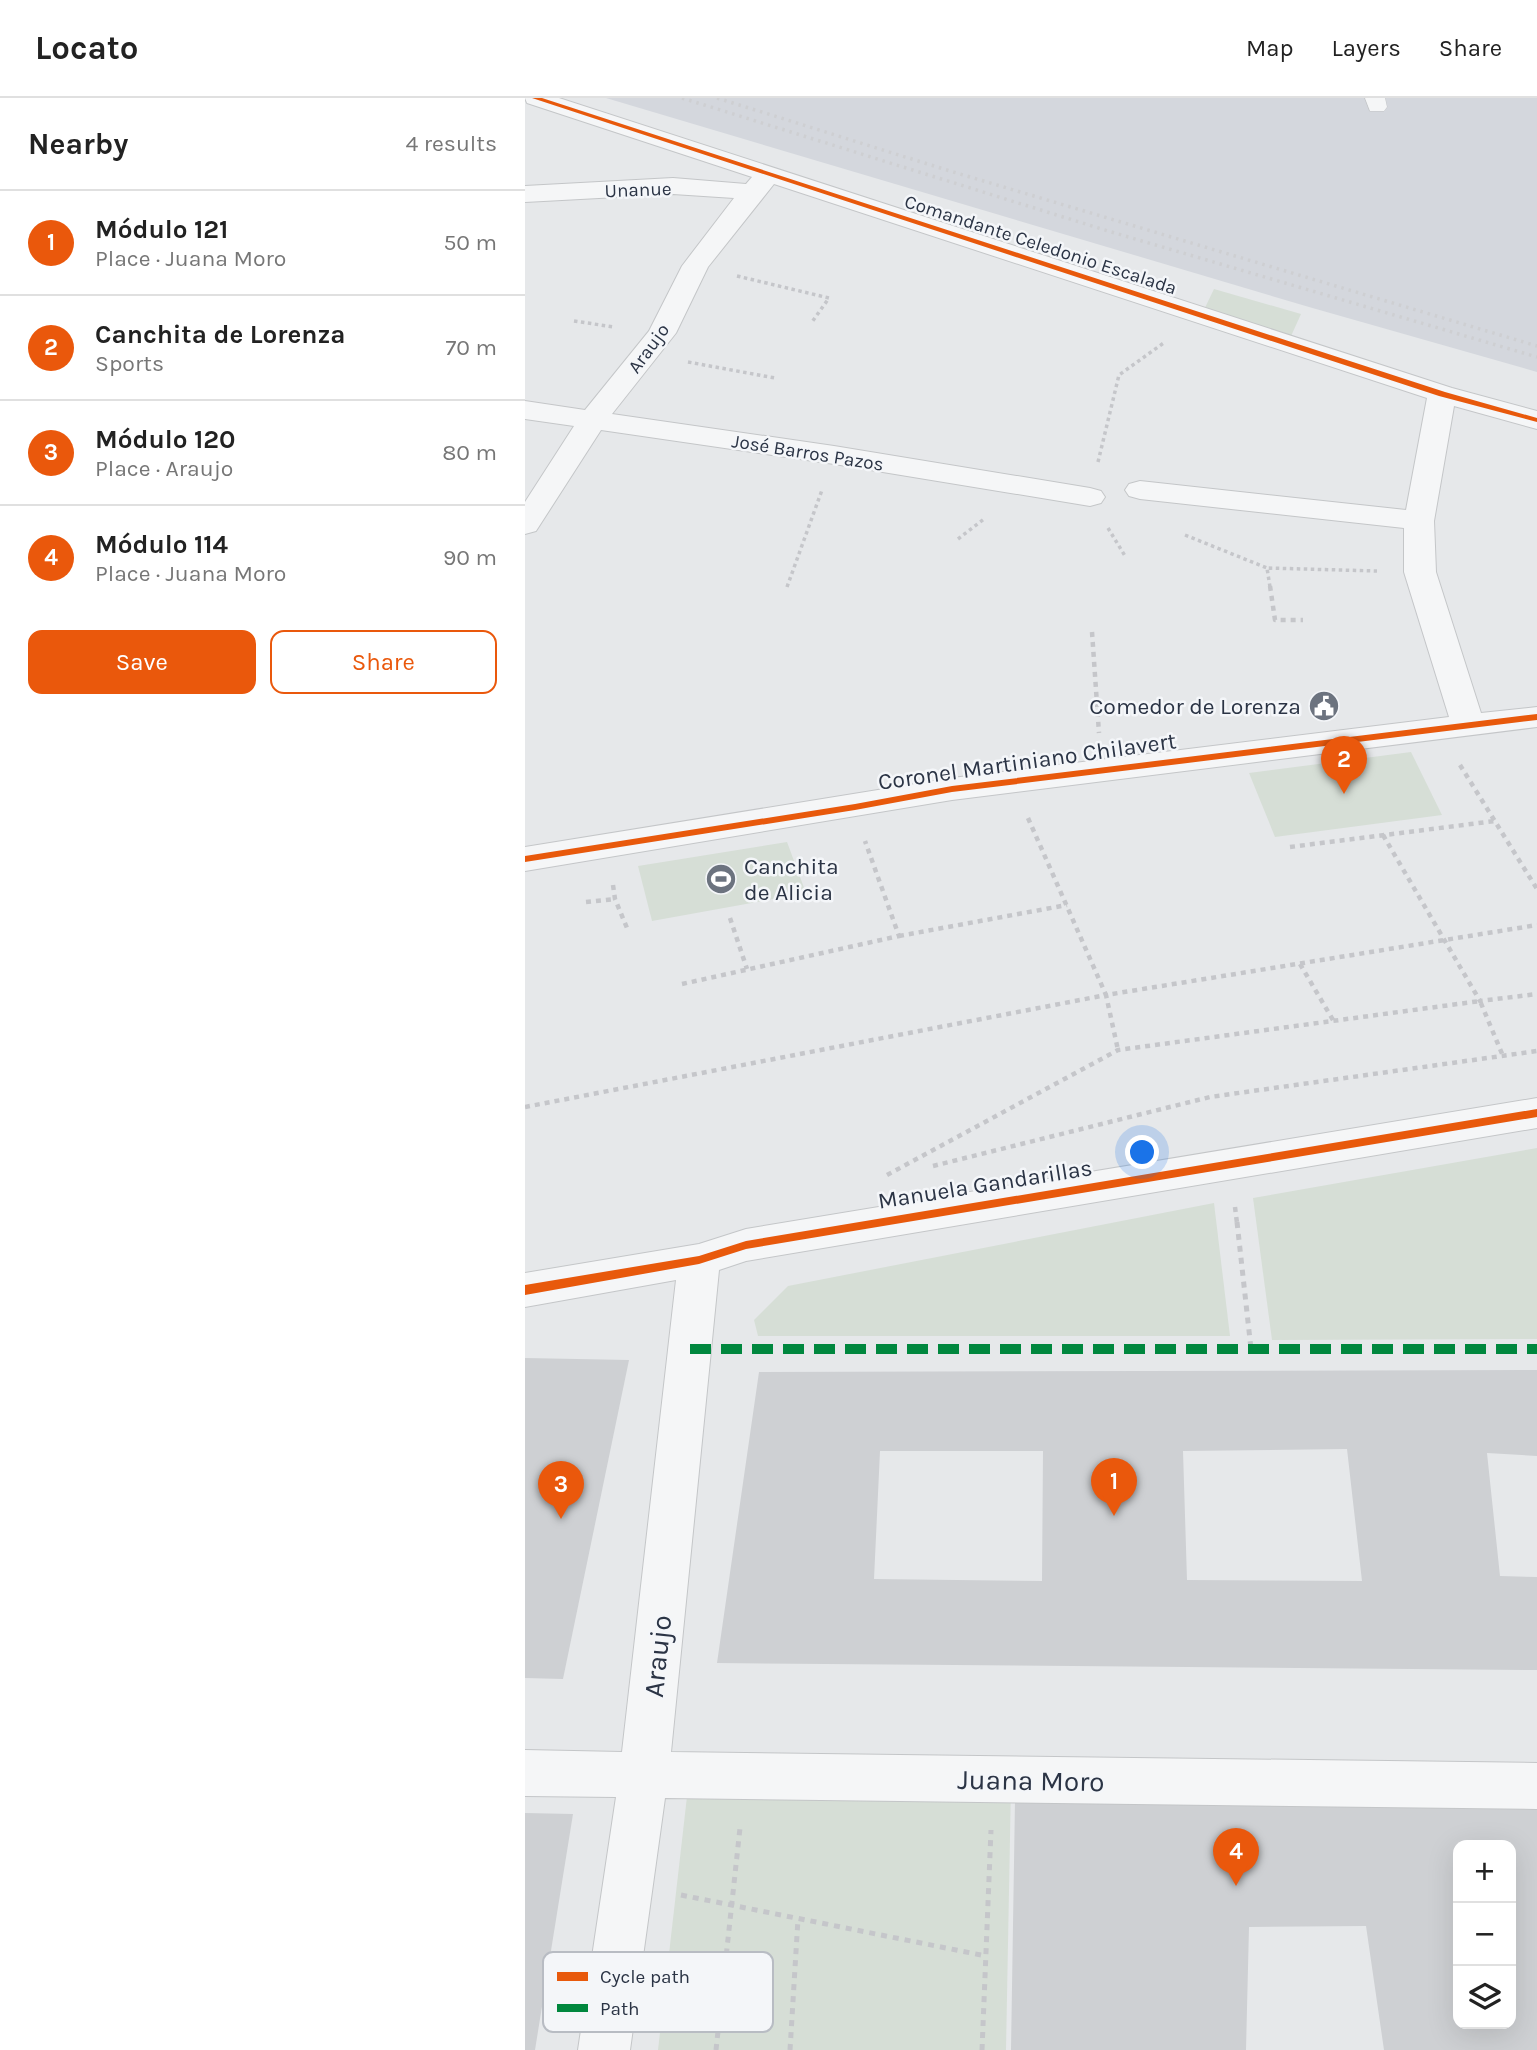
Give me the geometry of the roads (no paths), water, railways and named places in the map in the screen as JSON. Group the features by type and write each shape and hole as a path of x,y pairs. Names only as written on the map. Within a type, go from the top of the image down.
{"street":[{"name":"Comandante Celedonio Escalada","path":"535,98 761,183 1202,315 1442,394 1537,421"},
{"name":"Unanue","path":"525,194 761,183"},
{"name":"Araujo","path":"525,525 593,419 662,333 695,266 761,183"},
{"path":"1442,394 1419,521 1420,572 1453,727"},
{"name":"José Barros Pazos","path":"525,410 1090,496"},
{"path":"1140,490 1419,521"},
{"name":"Coronel Martiniano Chilavert","path":"525,859 952,789 1537,717"},
{"name":"Manuela Gandarillas","path":"525,1290 699,1260 746,1245 1537,1113"},
{"name":"Araujo","path":"618,1952 644,1774 699,1260"},
{"name":"Juana Moro","path":"525,1773 1537,1786"},
{"name":"Araujo","path":"604,2050 607,2032"}],"railway":[{"path":"682,98 1108,231 1537,357"},
{"path":"717,98 950,171 1537,346"}],"place":[{"name":"Comedor de Lorenza","path":"1324,706"},
{"name":"Canchita de Lorenza","path":"1344,794"},
{"name":"Canchita de Alicia","path":"721,879"},
{"name":"Módulo 121","path":"1114,1516"},
{"name":"Módulo 120","path":"561,1519"},
{"name":"Módulo 114","path":"1236,1886"}]}
